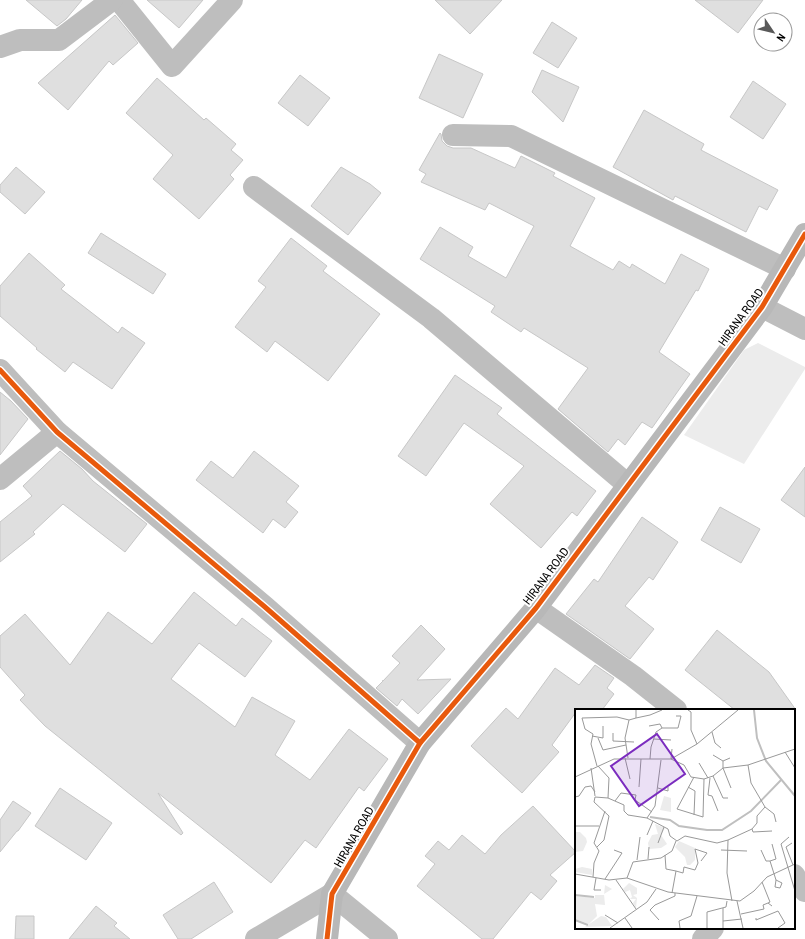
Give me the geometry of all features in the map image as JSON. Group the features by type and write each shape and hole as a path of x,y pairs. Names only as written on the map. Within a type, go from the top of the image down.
{"street":[{"path":"0,47 20,40 60,40 112,0"},
{"path":"120,0 172,66 232,0"},
{"path":"453,135 511,136 785,269"},
{"path":"254,188 431,318 628,485"},
{"name":"HIRANA ROAD","path":"327,939 332,894 420,743 536,608 762,307 805,234"},
{"path":"762,307 805,329"},
{"path":"0,370 57,432 265,607 420,743"},
{"path":"0,479 57,432"},
{"path":"536,608 633,676 675,709"},
{"path":"795,876 805,891"},
{"path":"256,939 332,894 387,939"},
{"path":"703,939 712,929"}],"shaded area":[{"path":"758,343 805,367 805,369 744,464 684,435 744,350"}],"building":[{"path":"26,0 82,0 66,19 57,26"},
{"path":"147,0 203,0 179,28"},
{"path":"435,0 502,0 470,34"},
{"path":"695,0 763,0 738,33"},
{"path":"115,15 138,43 113,65 109,61 68,110 38,83"},
{"path":"552,22 577,38 558,68 533,53"},
{"path":"439,54 483,74 463,118 419,98"},
{"path":"542,70 579,87 563,122 532,92"},
{"path":"300,75 330,98 308,126 278,103"},
{"path":"157,78 204,120 206,118 236,144 231,150 243,160 230,175 234,179 199,219 153,179 173,155 126,113"},
{"path":"753,81 786,104 763,139 730,117"},
{"path":"644,110 704,144 701,150 778,190 767,210 759,206 746,232 675,196 673,200 613,167"},
{"path":"440,133 442,141 447,146 453,148 471,148 515,168 521,156 555,173 553,176 595,198 570,246 613,270 619,261 630,268 632,264 665,284 681,254 709,269 698,291 696,290 659,352 690,374 652,428 642,422 625,445 618,439 608,452 558,409 588,368 524,328 521,332 491,312 495,306 420,259 440,227 473,247 468,256 506,278 534,226 489,203 485,210 421,182 426,174 419,170"},
{"path":"16,167 45,192 25,214 0,192 0,185"},
{"path":"341,167 370,184 381,193 348,235 311,206"},
{"path":"101,233 166,274 153,294 88,253"},
{"path":"291,238 327,266 323,271 380,314 328,381 275,341 267,352 235,327 266,287 258,281"},
{"path":"29,253 65,285 61,289 118,333 122,327 145,343 112,389 73,362 65,372 36,349 37,348 0,316 0,286"},
{"path":"455,375 502,408 497,414 596,491 577,516 572,512 541,548 490,504 524,466 464,423 426,476 398,456"},
{"path":"0,392 28,419 0,455"},
{"path":"60,451 82,469 93,481 147,524 125,552 63,504 33,532 35,534 0,562 0,522 32,496 23,486"},
{"path":"254,451 299,486 286,502 298,512 285,528 273,519 263,533 196,480 211,461 233,478"},
{"path":"805,467 805,517 781,500"},
{"path":"720,507 760,529 741,563 701,540"},
{"path":"642,517 678,542 653,580 649,577 625,606 654,629 630,659 566,614 594,579 598,582"},
{"path":"194,592 236,626 242,618 272,641 245,677 199,643 171,679 235,727 252,697 295,721 275,755 310,780 349,729 388,759 364,791 359,787 316,848 305,840 271,883 158,793 183,833 181,835 45,726 20,700 25,695 0,667 0,636 25,614 70,665 108,612 152,644"},
{"path":"421,625 445,649 417,680 451,679 418,714 402,699 397,706 376,688 400,663 392,656"},
{"path":"717,630 769,672 796,710 734,709 685,670"},
{"path":"595,665 614,678 607,688 614,694 603,709 575,709 575,713 552,745 559,752 522,793 471,746 506,708 518,719 555,668 579,685"},
{"path":"60,788 112,823 86,860 35,826"},
{"path":"13,801 31,813 0,852 0,820"},
{"path":"533,806 575,851 575,853 550,875 557,881 541,900 531,892 493,939 482,939 417,886 435,864 425,856 438,841 449,850 462,835 485,854 501,835"},
{"path":"214,882 233,912 191,939 178,939 163,915"},
{"path":"96,906 117,923 114,926 130,939 69,939"},
{"path":"16,916 34,916 34,939 15,939"}],"cycle path":[{"path":"327,939 332,894 420,743 536,608 762,307 805,234"},
{"path":"0,370 57,432 265,607 420,743"}]}
